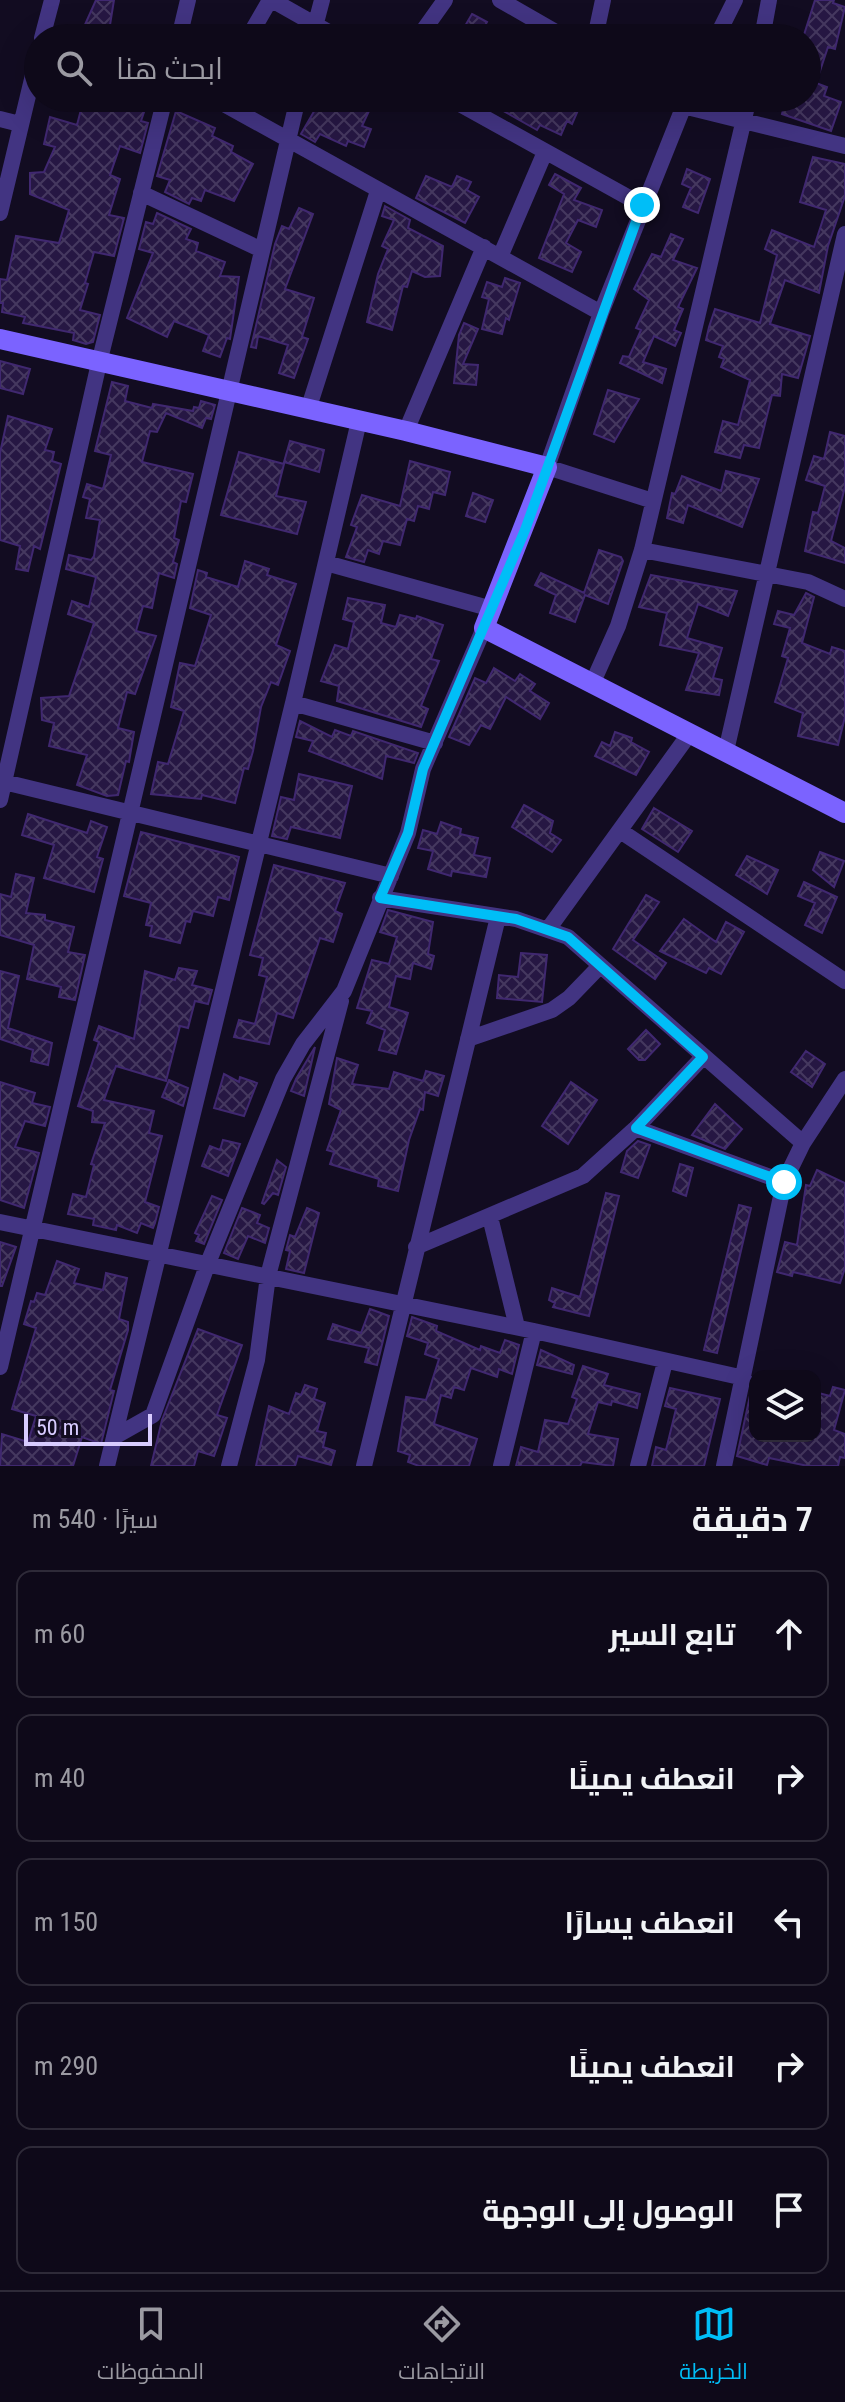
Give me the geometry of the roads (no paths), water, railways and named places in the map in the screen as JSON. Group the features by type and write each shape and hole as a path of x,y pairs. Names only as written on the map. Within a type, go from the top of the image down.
{"street":[{"path":"46,24 52,0"},
{"path":"182,24 188,0"},
{"path":"256,24 271,0 303,24"},
{"path":"316,24 322,0"},
{"path":"428,24 445,0"},
{"path":"500,0 542,24"},
{"path":"598,24 603,0"},
{"path":"723,24 735,0"},
{"path":"765,24 769,0"},
{"path":"0,213 24,108"},
{"path":"0,800 99,363 161,112"},
{"path":"238,112 601,313"},
{"path":"0,1367 294,112"},
{"path":"474,112 642,205"},
{"path":"229,1466 257,1360 268,1276 344,991 413,818 419,780 488,619 547,467 676,112"},
{"path":"715,112 845,146"},
{"path":"593,682 618,626 642,550 746,112"},
{"path":"0,119 20,124"},
{"path":"500,257 545,152"},
{"path":"308,410 378,191"},
{"path":"141,193 262,250"},
{"path":"726,751 845,234"},
{"path":"406,431 484,247"},
{"path":"0,339 406,431 547,467 653,501"},
{"path":"107,1466 161,1255 359,421"},
{"path":"642,550 808,582 845,599"},
{"path":"326,563 488,619 593,682 845,813"},
{"path":"293,703 435,743"},
{"path":"549,928 622,832 690,733"},
{"path":"2,782 391,876"},
{"path":"622,832 845,981"},
{"path":"380,898 498,917 549,928 568,937 803,1143"},
{"path":"364,1466 498,917"},
{"path":"468,1039 552,1010 569,998 600,966"},
{"path":"114,1437 153,1415 208,1263 283,1079 303,1044 344,991"},
{"path":"416,1247 583,1176 636,1128 703,1057"},
{"path":"724,1466 784,1182 803,1143 845,1079"},
{"path":"636,1128 784,1182"},
{"path":"490,1217 517,1327"},
{"path":"0,1222 403,1303 744,1378"},
{"path":"501,1466 534,1331"},
{"path":"638,1466 665,1362"}]}
